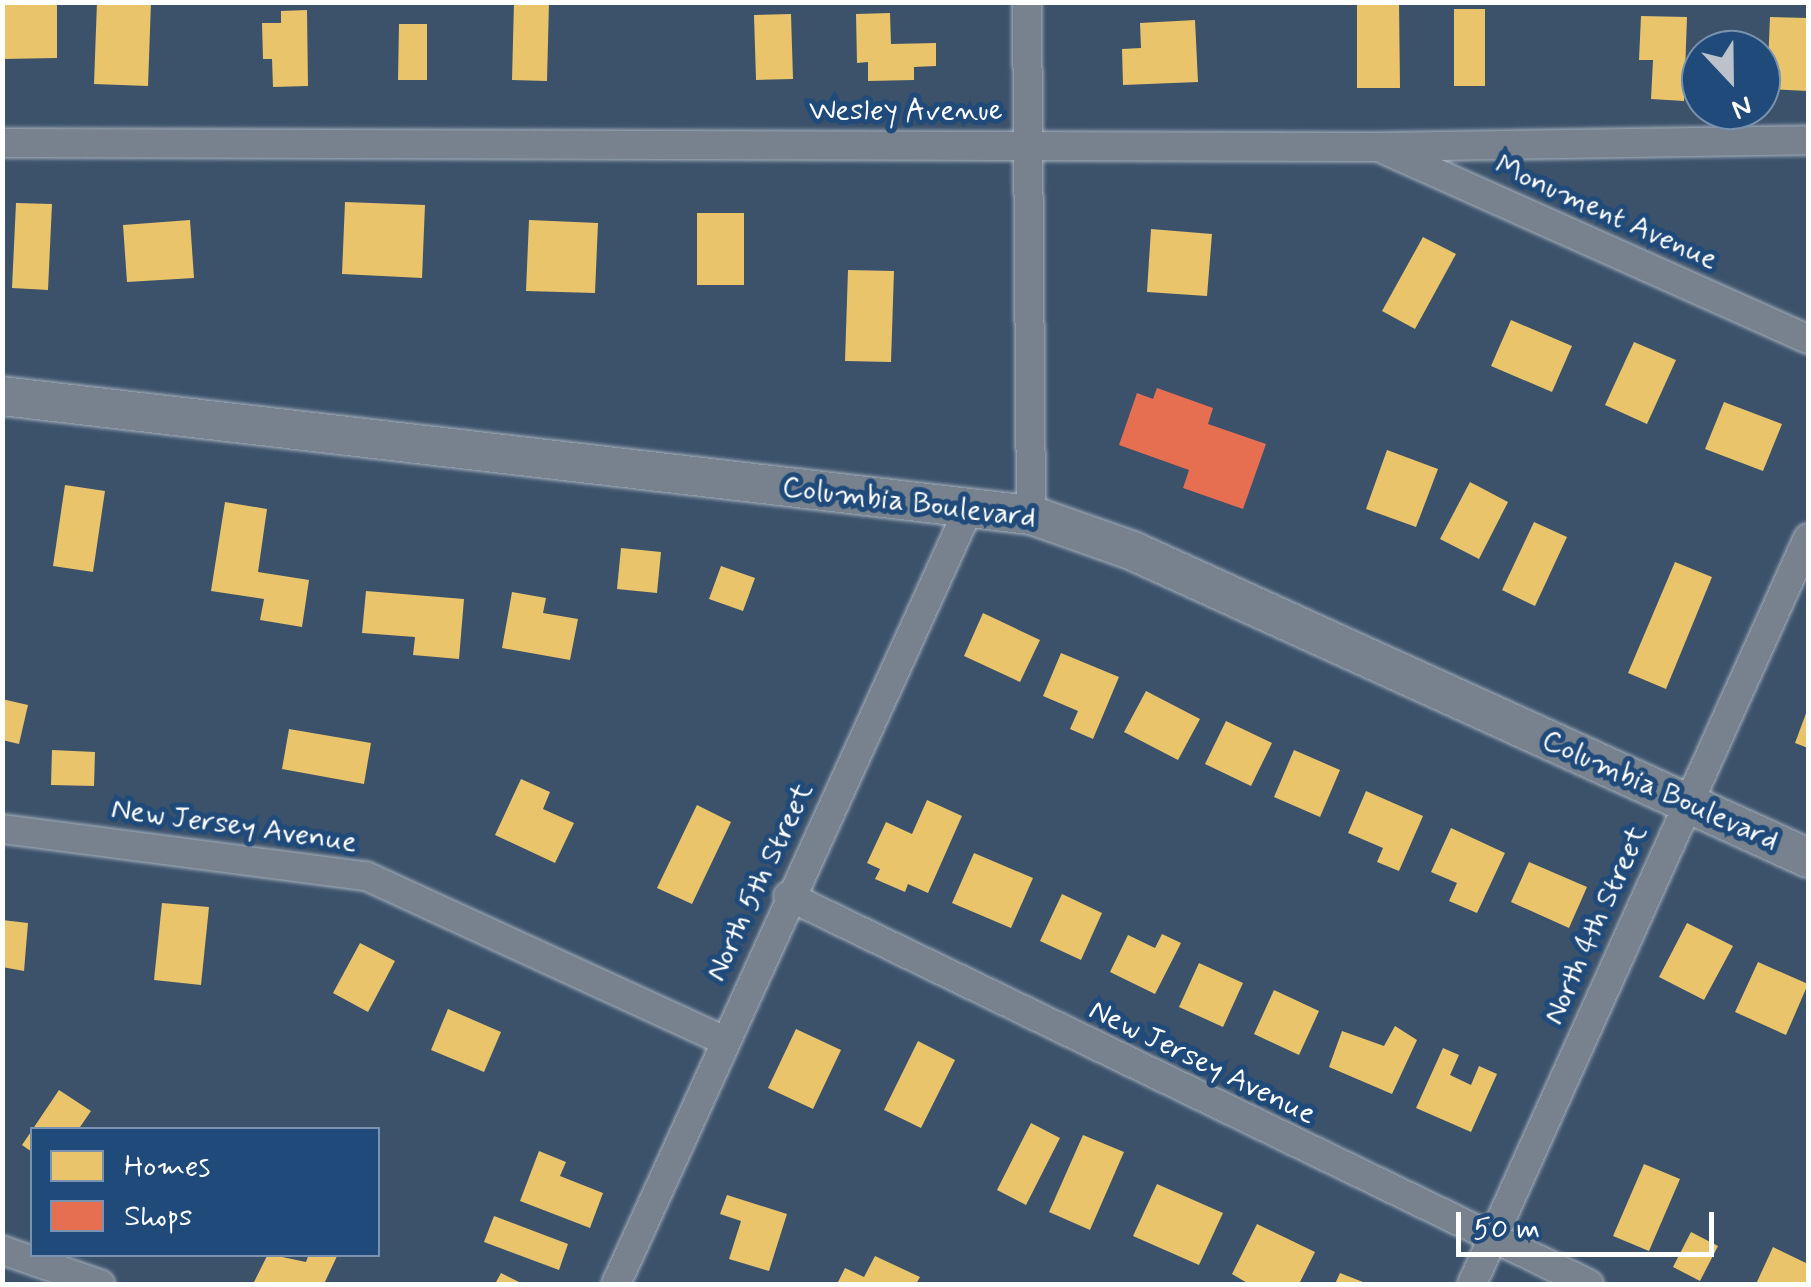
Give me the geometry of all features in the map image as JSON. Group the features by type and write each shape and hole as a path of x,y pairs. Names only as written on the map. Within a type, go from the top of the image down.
{"street":[{"path":"1028,2 1024,143 1032,515"},
{"name":"Wesley Avenue","path":"2,143 1377,147 1808,140"},
{"name":"Monument Avenue","path":"1377,147 1808,338"},
{"name":"Columbia Boulevard","path":"2,396 1032,515 1133,551 1808,858"},
{"name":"North 5th Street","path":"616,1284 788,896 968,510"},
{"name":"North 4th Street","path":"1472,1284 1808,538"},
{"name":"New Jersey Avenue","path":"2,828 366,876 723,1040"},
{"name":"New Jersey Avenue","path":"788,896 1589,1284"},
{"path":"2,1250 100,1284"}],"building: Homes":[{"path":"2,2 57,3 57,58 2,59"},
{"path":"97,2 151,2 148,86 94,84"},
{"path":"514,2 549,2 547,81 512,80"},
{"path":"1357,2 1399,2 1400,88 1357,88"},
{"path":"1454,9 1485,9 1485,86 1454,86"},
{"path":"307,10 308,86 273,87 272,59 263,59 262,23 281,23 281,11"},
{"path":"890,13 891,44 936,43 936,66 914,67 914,80 868,81 868,62 857,63 856,14"},
{"path":"791,14 793,79 756,80 754,15"},
{"path":"1641,16 1687,17 1687,30 1681,30 1681,101 1651,99 1653,60 1639,60"},
{"path":"1770,17 1808,18 1808,91 1781,90 1781,30 1769,30"},
{"path":"1195,20 1198,82 1123,85 1122,49 1141,48 1140,23"},
{"path":"399,24 427,24 427,80 398,80"},
{"path":"345,202 425,205 422,278 342,274"},
{"path":"16,203 52,204 48,290 12,288"},
{"path":"697,213 744,213 744,285 697,285"},
{"path":"190,220 194,278 127,282 123,225"},
{"path":"529,220 598,223 595,293 526,291"},
{"path":"1151,229 1212,234 1207,296 1147,292"},
{"path":"1423,237 1456,254 1415,329 1382,311"},
{"path":"848,270 894,271 891,362 845,361"},
{"path":"1511,320 1572,346 1552,392 1491,366"},
{"path":"1634,342 1676,360 1647,424 1605,405"},
{"path":"1724,402 1782,424 1763,471 1705,449"},
{"path":"1387,450 1438,469 1416,527 1366,509"},
{"path":"1470,482 1508,502 1479,559 1440,539"},
{"path":"65,485 105,491 93,572 53,566"},
{"path":"225,502 267,509 258,572 309,580 302,627 260,620 264,599 211,591"},
{"path":"1534,522 1567,537 1535,606 1502,590"},
{"path":"621,548 661,552 657,593 617,589"},
{"path":"1675,562 1712,577 1666,689 1628,673"},
{"path":"721,566 755,578 743,611 709,599"},
{"path":"366,591 464,599 459,659 413,655 415,637 362,633"},
{"path":"512,592 546,598 543,613 578,619 570,660 502,648"},
{"path":"983,613 1040,640 1020,682 964,656"},
{"path":"1061,653 1119,677 1093,739 1070,729 1078,711 1043,696"},
{"path":"1146,691 1200,719 1178,760 1124,732"},
{"path":"2,699 28,705 19,744 2,740"},
{"path":"1808,708 1808,748 1795,743"},
{"path":"1226,721 1272,743 1251,786 1205,764"},
{"path":"289,729 371,743 364,784 282,769"},
{"path":"52,750 95,752 94,786 51,785"},
{"path":"1294,750 1340,770 1320,817 1274,797"},
{"path":"521,779 550,792 543,809 574,823 555,863 495,835"},
{"path":"1366,791 1423,816 1399,871 1377,862 1383,848 1348,833"},
{"path":"927,800 962,816 928,893 908,884 905,892 875,879 880,869 867,863 886,822 912,834"},
{"path":"697,805 731,822 692,904 657,888"},
{"path":"1451,828 1505,853 1477,913 1449,901 1457,883 1431,872"},
{"path":"974,853 1033,878 1011,928 952,903"},
{"path":"1529,862 1587,887 1569,928 1511,902"},
{"path":"1062,894 1102,913 1081,960 1040,941"},
{"path":"162,903 209,907 201,985 154,980"},
{"path":"2,920 28,923 24,971 2,967"},
{"path":"1687,923 1733,946 1704,1000 1659,977"},
{"path":"1162,934 1181,943 1155,994 1110,972 1128,935 1155,948"},
{"path":"360,943 395,961 368,1012 333,993"},
{"path":"1758,962 1808,984 1786,1035 1735,1012"},
{"path":"1199,963 1243,983 1223,1027 1179,1007"},
{"path":"1274,990 1319,1011 1299,1055 1254,1034"},
{"path":"448,1009 501,1032 484,1072 431,1050"},
{"path":"1395,1026 1417,1040 1392,1094 1329,1067 1342,1031 1384,1046"},
{"path":"796,1029 841,1050 813,1109 768,1088"},
{"path":"918,1041 955,1060 921,1128 884,1110"},
{"path":"1443,1048 1459,1055 1450,1075 1471,1085 1479,1066 1497,1074 1471,1132 1416,1108"},
{"path":"59,1090 91,1111 80,1127 34,1127"},
{"path":"1031,1123 1060,1138 1026,1205 997,1190"},
{"path":"30,1133 30,1151 22,1145"},
{"path":"1083,1135 1124,1152 1090,1230 1049,1212"},
{"path":"539,1151 566,1162 560,1176 603,1193 590,1228 520,1201"},
{"path":"1644,1164 1680,1179 1649,1251 1613,1236"},
{"path":"1157,1184 1223,1213 1199,1265 1133,1236"},
{"path":"727,1195 787,1214 769,1271 729,1259 741,1221 720,1214"},
{"path":"494,1216 568,1244 559,1270 484,1242"},
{"path":"1257,1224 1315,1252 1299,1284 1249,1284 1232,1274"},
{"path":"1691,1232 1718,1246 1700,1281 1673,1267"},
{"path":"1773,1247 1808,1264 1808,1284 1756,1284"},
{"path":"875,1256 920,1277 916,1284 837,1284 845,1268 864,1277"},
{"path":"266,1257 306,1262 308,1257 337,1257 324,1284 253,1284"},
{"path":"501,1273 523,1284 495,1284"},
{"path":"1340,1273 1368,1284 1335,1284"}],"building: Shops":[{"path":"1157,388 1213,408 1208,424 1266,444 1243,509 1183,488 1189,470 1119,445 1137,393 1153,399"}]}
